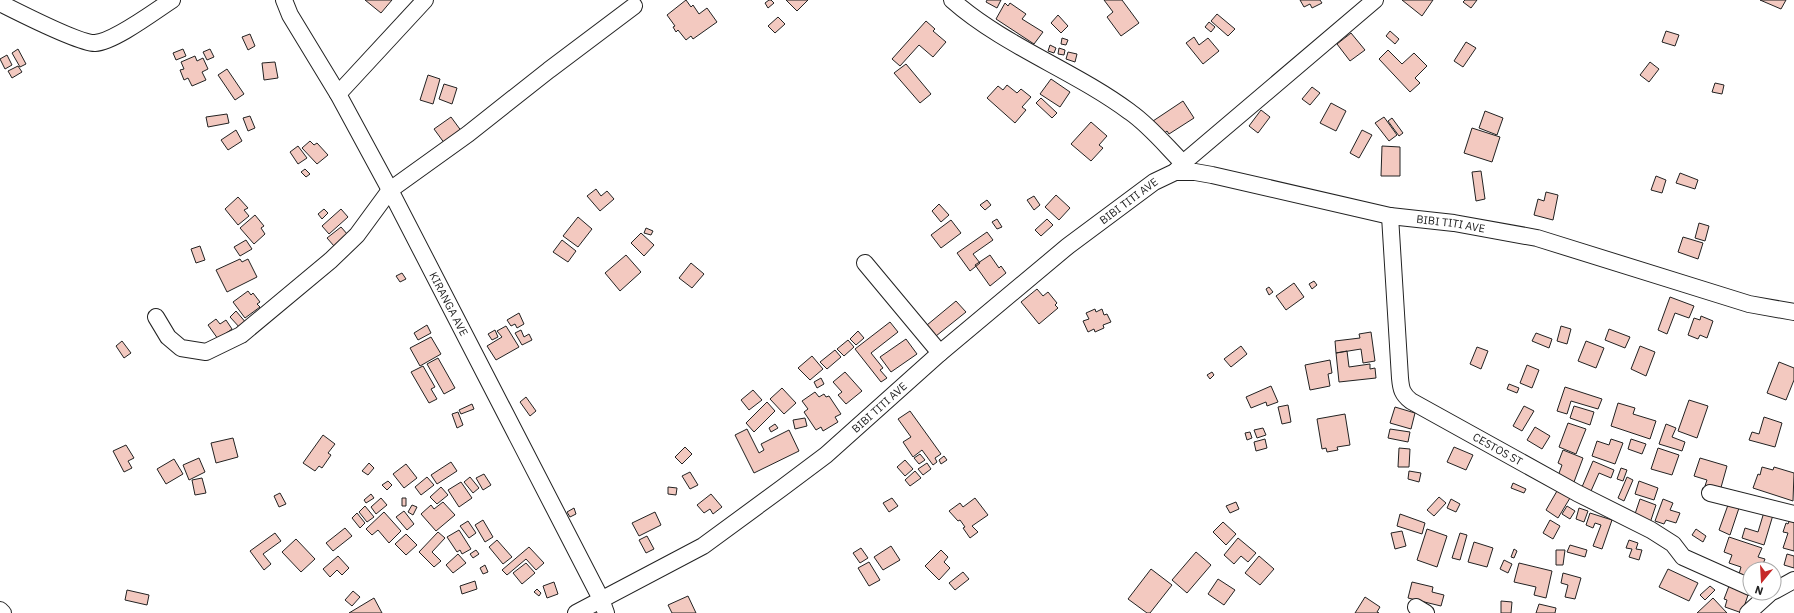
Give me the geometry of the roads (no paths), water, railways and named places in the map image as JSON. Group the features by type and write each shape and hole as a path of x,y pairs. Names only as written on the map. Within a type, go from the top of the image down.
{"street":[{"path":"0,3 78,38 95,43 112,38 172,0"},
{"name":"KIRANGA AVE","path":"284,0 290,15 338,94 390,190 604,606"},
{"path":"338,94 424,0"},
{"path":"952,0 992,29 1089,85 1131,112 1152,131 1179,168 1374,0"},
{"path":"156,317 168,337 181,348 206,352 241,335 331,260 357,235 390,190 468,134 548,70 634,6"},
{"name":"BIBI TITI AVE","path":"576,613 604,606 702,546 782,488 826,455 940,353 1068,246 1154,182 1179,168 1390,216 1454,223 1537,238 1749,304 1794,312"},
{"name":"CESTOS ST","path":"1390,216 1400,378 1401,390 1404,395 1411,401 1577,492 1651,530 1673,544 1683,557 1742,583"},
{"path":"865,263 940,353"},
{"path":"1710,493 1794,514"},
{"path":"1782,586 1794,580"},
{"path":"1748,613 1761,601"},
{"path":"0,610 4,613"}]}
